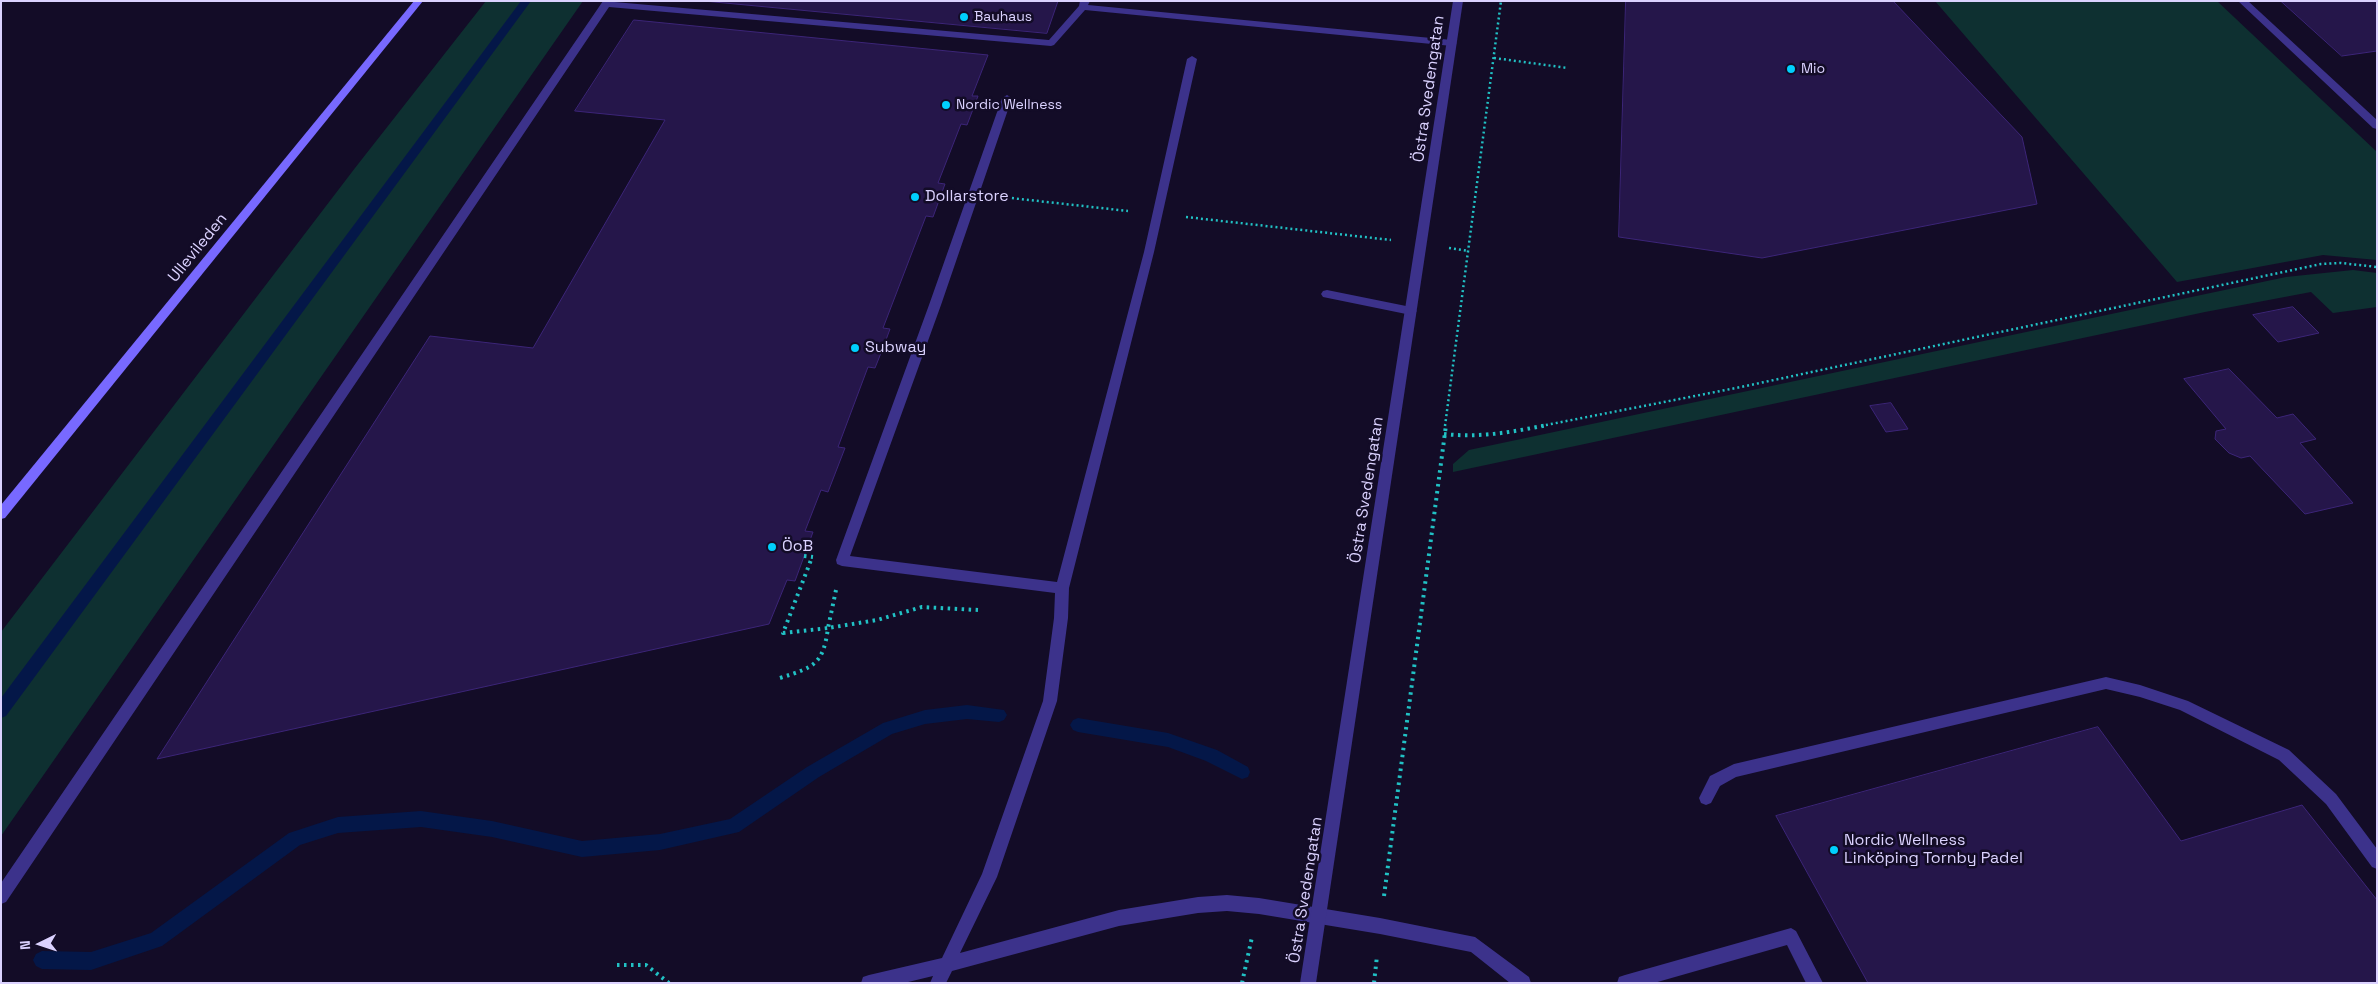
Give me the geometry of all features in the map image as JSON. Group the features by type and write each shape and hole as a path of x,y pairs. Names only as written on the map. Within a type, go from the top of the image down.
{"main road":[{"name":"Ullevileden","path":"1,514 419,1"}],"street":[{"name":"Östra Svedengatan","path":"1308,983 1458,1"},
{"path":"2242,1 2377,126"},
{"path":"1,897 607,3 1052,43 1084,4 1452,43"},
{"path":"938,983 988,877 1050,701 1061,618 1062,588 1149,252 1192,58"},
{"path":"1007,98 935,305 842,560 1062,588"},
{"path":"1327,294 1411,311"},
{"path":"1706,798 1715,781 1734,771 2106,683 2140,691 2183,705 2284,755 2330,799 2377,862"},
{"path":"869,983 946,965 1119,918 1198,904 1227,902 1380,926 1475,945 1523,983"},
{"path":"1625,983 1791,936 1815,983"}],"path":[{"path":"1374,983 1501,1"},
{"path":"1494,58 1568,68"},
{"path":"1444,434 1461,436 1502,434 1751,385 2321,264 2341,262 2377,267"},
{"path":"780,678 813,667 826,653 828,628 842,560"},
{"path":"828,628 876,620 922,607 983,610"},
{"path":"1242,983 1259,906"},
{"path":"617,965 646,965 669,983"}],"green space":[{"path":"486,1 583,1 1,836 1,632 355,168"},
{"path":"1935,1 2217,1 2377,152 2377,260 2323,255 2177,282"},
{"path":"2353,270 2377,273 2377,307 2333,313 2311,292 2205,312 1453,472 1453,464 1469,450 2286,277"}],"building":[{"name":"Bauhaus","path":"704,1 1058,1 1047,33"},
{"name":"Mio","path":"1626,1 1893,1 2022,137 2037,204 1762,258 1619,237"},
{"path":"2281,1 2377,1 2377,51 2342,56"},
{"path":"634,20 988,55 972,96 978,96 967,125 961,124 938,183 945,184 933,217 926,216 883,328 890,329 883,348 875,368 868,367 838,447 845,448 828,492 821,490 805,531 813,532 795,581 787,580 769,624 157,759 430,336 533,348 665,120 575,111"},
{"path":"2293,307 2319,333 2278,342 2253,315"},
{"path":"2229,369 2277,418 2293,414 2316,439 2300,443 2353,503 2305,514 2250,456 2241,458 2229,453 2215,439 2216,431 2226,429 2184,379"},
{"path":"1891,403 1908,429 1886,432 1870,406"},
{"path":"2098,727 2181,841 2302,805 2377,900 2377,983 1868,983 1776,816"}],"waterway":[{"path":"1,711 526,1"},
{"path":"42,960 91,961 156,940 295,839 338,825 421,819 492,829 582,849 660,842 733,826 813,772 888,728 925,717 967,712 999,715"},
{"path":"1078,725 1168,740 1211,755 1242,772"}],"place":[{"name":"Bauhaus","path":"964,17"},
{"name":"Mio","path":"1791,69"},
{"name":"Nordic Wellness","path":"946,105"},
{"name":"Dollarstore","path":"915,197"},
{"name":"Subway","path":"855,348"},
{"name":"ÖoB","path":"772,547"},
{"name":"Nordic Wellness Linköping Tornby Padel","path":"1834,850"}]}
